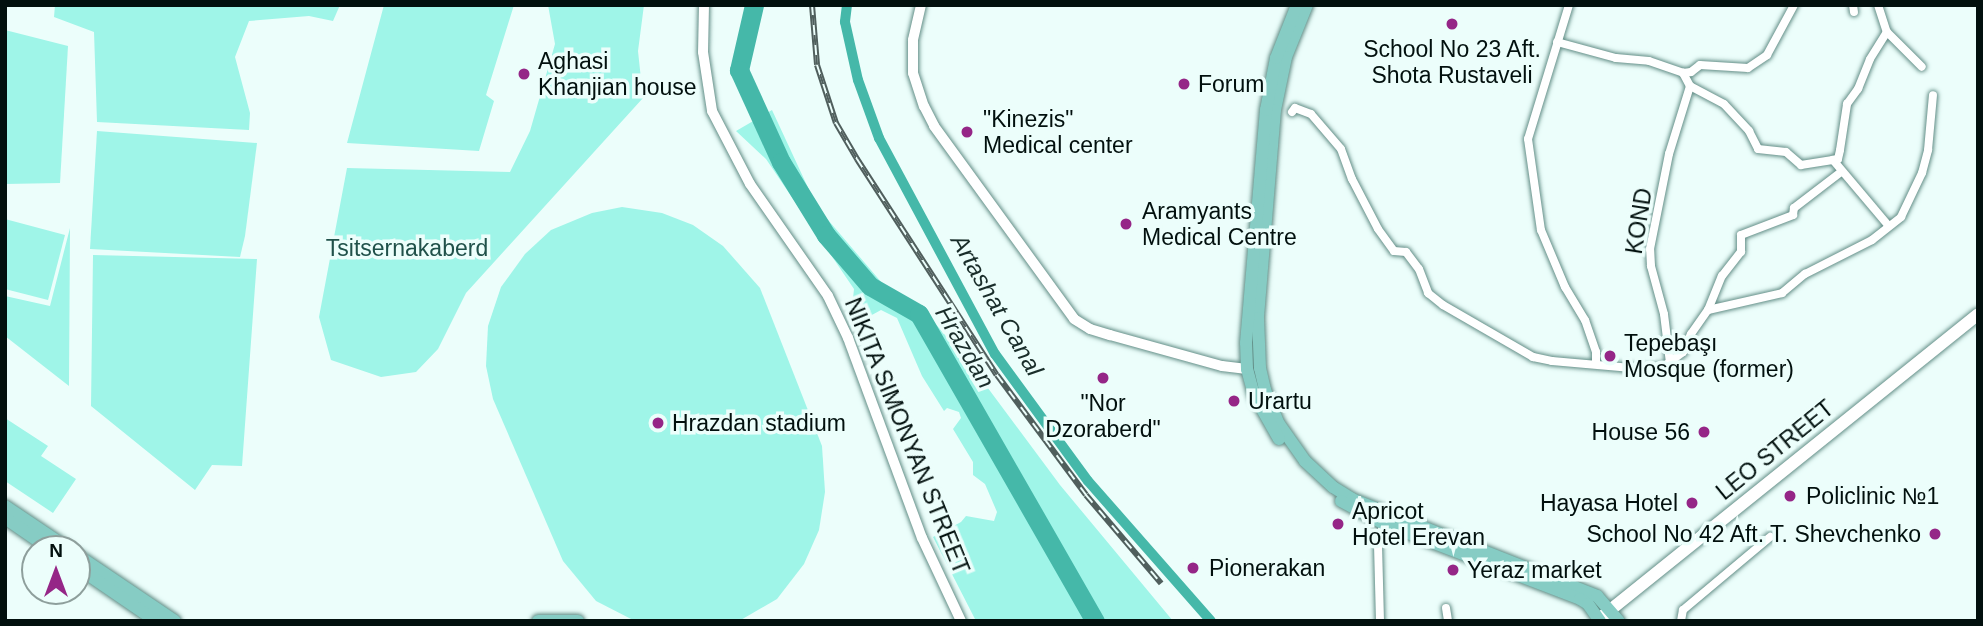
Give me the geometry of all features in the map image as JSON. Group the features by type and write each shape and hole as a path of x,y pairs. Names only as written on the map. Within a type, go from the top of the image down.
{"main road":[{"path":"1297,5 1274,65 1265,118 1246,335 1247,369 1254,395 1267,421 1297,463 1333,496 1384,524 1580,599 1588,604 1600,620"},
{"path":"1307,5 1286,57 1275,110 1258,318 1260,368 1265,390 1279,424 1305,461 1333,487 1352,499 1597,596 1619,621"},
{"name":"LEO STREET","path":"1600,620 1978,314"},
{"path":"5,506 48,535"},
{"path":"5,518 30,535"},
{"path":"91,564 175,621"},
{"path":"91,577 156,621"},
{"path":"538,621 578,621"}],"street":[{"name":"NIKITA SIMONYAN STREET","path":"704,5 703,52 712,111 750,184 828,296 848,338 913,515 961,621"},
{"path":"921,5 913,40 914,73 924,106 934,126 1074,319 1090,329 1110,335 1222,366 1247,369"},
{"path":"1569,5 1528,139 1541,230 1565,287 1585,320 1596,352 1596,364"},
{"path":"1557,42 1616,58 1649,61 1683,73 1691,72 1700,65 1748,68 1762,60 1794,5"},
{"path":"1878,5 1887,32 1922,67"},
{"path":"1683,73 1690,86 1724,104 1749,131 1758,149 1786,152 1801,166 1838,159 1847,104 1858,89 1870,59 1887,32"},
{"name":"KOND","path":"1670,363 1664,314 1651,266 1651,238 1658,219 1669,154 1690,86"},
{"path":"1708,310 1782,293 1811,270 1881,235 1888,225 1901,217 1922,173 1930,136 1933,95"},
{"path":"1292,112 1295,108 1311,114 1341,149 1373,220 1394,251 1406,252 1419,269 1428,293 1478,328 1533,357 1552,362 1643,369 1663,367 1670,363 1683,352 1691,334 1708,310 1722,276 1741,251 1741,235 1793,215 1794,208 1841,172"},
{"path":"1833,160 1888,225"},
{"path":"1380,621 1377,542 1384,524"},
{"path":"1681,621 1683,610 1770,537"},
{"path":"1446,608 1448,621"}],"green space":[{"path":"55,5 340,5 333,21 309,16 249,21 235,57 250,113 249,130 97,122 94,32 54,17"},
{"path":"384,5 514,5 486,95 494,101 479,151 347,143"},
{"name":"Tsitsernakaberd","path":"548,5 644,5 638,51 643,98 466,293 438,349 416,372 381,377 331,360 319,317 347,168 510,172 530,131 555,44"},
{"path":"5,30 68,46 60,183 5,184"},
{"path":"772,110 817,207 882,283 928,315 973,368 1060,485 1173,621 976,621 933,537 961,522 966,516 994,521 997,512 985,484 973,475 973,462 953,429 961,418 959,412 947,408 944,411 922,376 897,318 881,310 850,327 854,289 766,159 736,131"},
{"path":"97,131 257,143 240,257 90,249"},
{"name":"Hrazdan stadium","path":"622,207 662,213 693,225 723,246 760,288 822,446 825,492 819,530 804,564 777,599 739,621 635,621 596,601 563,561 493,399 486,366 488,326 501,287 525,254 551,230 592,213"},
{"path":"5,219 65,235 48,300 5,289"},
{"path":"70,228 69,386 5,336 5,296 50,306"},
{"path":"93,255 257,259 242,466 212,465 195,490 91,406"},
{"path":"5,418 48,446 41,456 76,479 53,513 5,481"}],"waterway":[{"name":"Hrazdan","path":"754,5 739,70 781,162 826,235 870,286 919,314 1095,621"},
{"name":"Artashat Canal","path":"847,5 845,22 858,80 879,138 995,354 1088,481 1211,621"}],"railway":[{"path":"812,5 817,65 836,123 857,159 997,375 1086,495 1161,583"}],"place":[{"name":"School No 23 Aft. Shota Rustaveli","path":"1452,24"},
{"name":"Aghasi Khanjian house","path":"524,74"},
{"name":"Forum","path":"1184,84"},
{"name":"\"Kinezis\" Medical center","path":"967,132"},
{"name":"Aramyants Medical Centre","path":"1126,224"},
{"name":"Tepebaşı Mosque (former)","path":"1610,356"},
{"name":"\"Nor Dzoraberd\"","path":"1103,378"},
{"name":"Urartu","path":"1234,401"},
{"name":"Hrazdan stadium","path":"658,423"},
{"name":"House 56","path":"1704,432"},
{"name":"Policlinic №1","path":"1790,496"},
{"name":"Hayasa Hotel","path":"1692,503"},
{"name":"Apricot Hotel Erevan","path":"1338,524"},
{"name":"School No 42 Aft. T. Shevchenko","path":"1935,534"},
{"name":"Pionerakan","path":"1193,568"},
{"name":"Yeraz market","path":"1453,570"}]}
